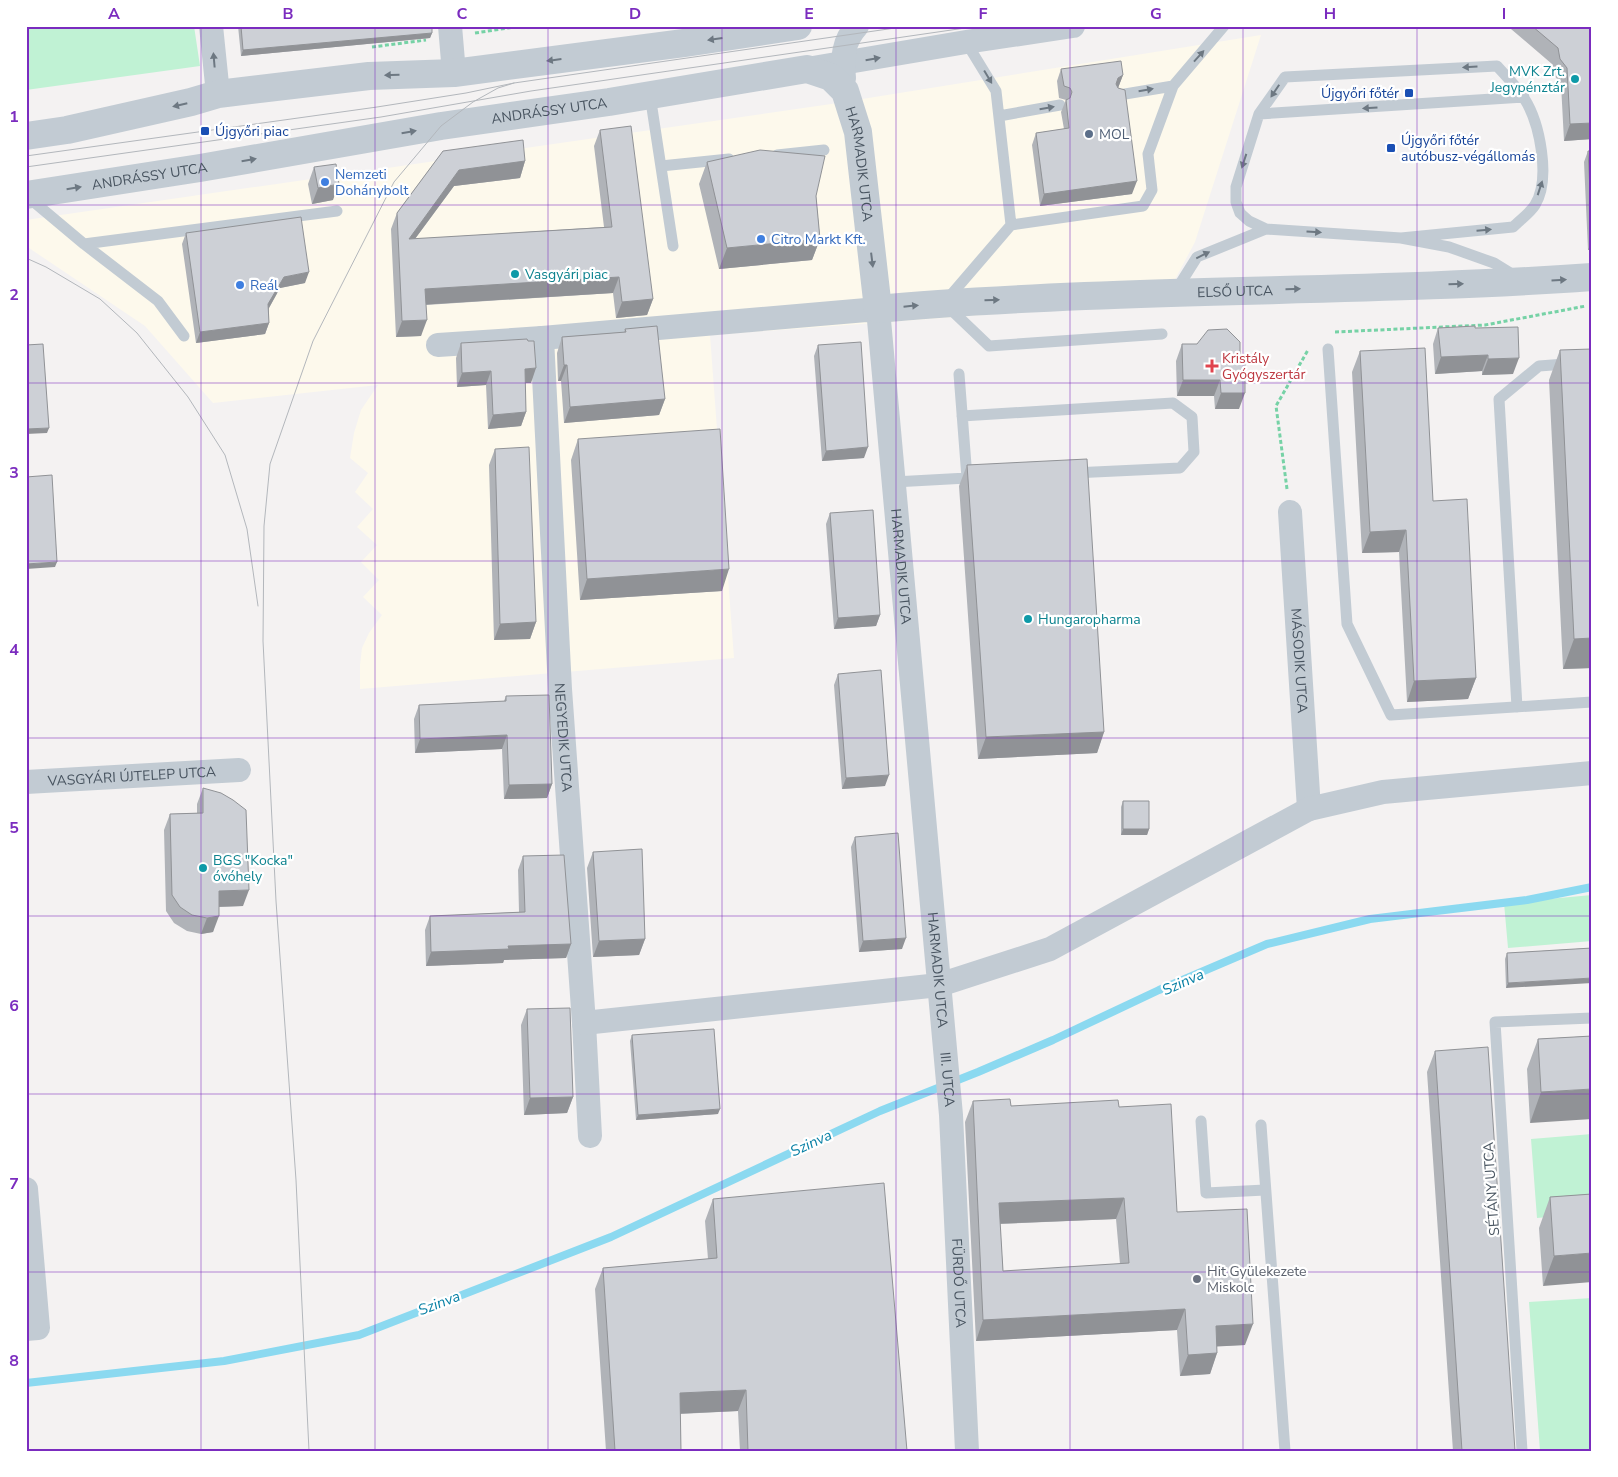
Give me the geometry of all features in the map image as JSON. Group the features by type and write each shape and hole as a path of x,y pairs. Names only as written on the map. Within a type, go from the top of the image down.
{"street":[{"path":"211,26 218,94"},
{"path":"450,26 454,73"},
{"path":"26,136 67,130 191,102 218,94 369,76 454,73 682,35 798,26"},
{"name":"HARMADIK UTCA","path":"857,26 850,34 845,45 842,64 845,91 858,132 878,309 939,985 946,1043"},
{"name":"ANDRÁSSY UTCA","path":"26,196 425,129 650,95 1073,26"},
{"name":"HARMADIK UTCA","path":"807,70 831,77 845,91"},
{"name":"ELSŐ UTCA","path":"878,309 944,302 1526,282 1592,277"},
{"path":"438,345 542,338 878,309"},
{"name":"NEGYEDIK UTCA","path":"542,338 560,688 584,1023 590,1136"},
{"name":"MÁSODIK UTCA","path":"1290,512 1309,809"},
{"name":"VASGYÁRI ÚJTELEP UTCA","path":"26,782 239,770"},
{"path":"584,1023 939,985 1050,949 1309,809 1383,792 1592,773"},
{"name":"III. UTCA","path":"946,1043 951,1114"},
{"name":"FÜRDŐ UTCA","path":"951,1114 967,1451"},
{"path":"26,1189 32,1328"}],"lane":[{"path":"1162,334 988,346 944,302 1011,225 1144,206 1152,190 1148,154 1173,86 1224,26"},
{"path":"966,42 996,91 1011,225"},
{"path":"1401,238 1513,227 1535,205 1543,180 1540,148 1535,120 1524,98 1497,66 1285,77 1259,114 1236,188 1236,202 1240,213 1248,221 1266,229 1401,238 1449,247 1494,263 1526,282"},
{"path":"1119,95 1173,86"},
{"path":"650,95 673,246"},
{"path":"1259,114 1524,98"},
{"path":"999,116 1060,105"},
{"path":"766,156 824,150"},
{"path":"661,166 738,158"},
{"path":"26,196 158,301 184,336"},
{"path":"84,244 337,211"},
{"path":"1175,293 1197,257 1266,229"},
{"path":"1328,349 1347,624 1391,715 1592,702"},
{"path":"1517,707 1499,399 1539,366 1592,362"},
{"path":"894,482 971,478 962,416 959,374"},
{"path":"962,416 1173,403 1192,417 1194,452 1180,468 1064,473"},
{"name":"SÉTÁNY UTCA","path":"1522,1451 1495,1022 1592,1018"},
{"path":"1202,1121 1206,1193 1265,1190"},
{"path":"1261,1125 1285,1451"}],"path":[{"path":"474,33 521,26"},
{"path":"1328,332 1485,325 1592,305"},
{"path":"1290,512 1276,406 1309,349"}],"shaded area":[{"path":"1261,35 1195,242 1163,302 710,335 734,658 360,689 362,648 369,633 382,615 363,597 379,580 361,562 377,545 357,527 373,509 355,492 368,473 350,458 354,433 361,410 378,385 213,403 145,326 26,246 26,220 831,104"}],"green space":[{"path":"26,26 194,26 200,66 26,90"},
{"path":"1592,895 1592,941 1508,948 1504,903"},
{"path":"1592,1134 1592,1213 1537,1218 1531,1139"},
{"path":"1592,1298 1592,1451 1540,1451 1529,1302"}],"building":[{"path":"241,26 432,26 432,33 243,50"},
{"path":"1532,26 1592,27 1592,123 1570,124 1567,68 1560,59 1558,48"},
{"path":"1121,61 1123,75 1118,78 1116,84 1118,88 1125,90 1137,181 1044,194 1036,133 1069,128 1066,100 1070,98 1072,92 1070,88 1064,86 1061,69"},
{"path":"631,126 653,299 622,302 619,277 425,289 427,320 402,321 397,213 443,151 523,140 525,161 459,170 409,239 612,227 600,130"},
{"name":"Citro Markt Kft.","path":"760,150 825,156 816,196 820,239 727,248 707,162"},
{"path":"1588,151 1592,151 1592,230"},
{"path":"336,164 339,184 318,188 314,167"},
{"name":"Reál","path":"301,217 309,272 284,277 268,304 269,323 200,332 186,233"},
{"path":"657,326 665,399 570,407 567,365 564,365 562,337 626,332 625,329"},
{"path":"1475,326 1475,328 1518,327 1519,358 1488,359 1488,355 1441,357 1438,328"},
{"path":"1227,329 1240,342 1240,363 1245,363 1245,393 1221,393 1220,380 1183,380 1182,344 1197,344 1208,330"},
{"path":"527,339 528,341 534,341 536,368 525,369 526,412 493,415 491,371 462,373 461,343"},
{"path":"861,342 868,447 826,451 818,345"},
{"path":"43,344 49,428 26,429 26,345"},
{"path":"1425,348 1433,501 1467,499 1476,678 1414,681 1406,530 1370,532 1360,351"},
{"path":"1592,349 1592,638 1574,639 1560,350"},
{"path":"720,429 729,569 587,579 578,439"},
{"path":"529,447 536,622 500,624 495,449"},
{"name":"Hungaropharma","path":"1087,459 1104,732 986,737 967,465"},
{"path":"52,475 57,562 26,564 26,477"},
{"path":"873,510 880,615 838,618 830,513"},
{"path":"881,670 889,775 846,778 838,674"},
{"path":"549,695 552,784 509,785 507,735 420,739 419,705 506,701 506,696"},
{"name":"BGS \"Kocka\" óvóhely","path":"203,788 221,793 246,810 249,890 219,891 219,916 207,918 192,915 180,907 172,895 170,814 203,813"},
{"path":"1123,801 1149,801 1149,829 1123,829"},
{"path":"898,833 906,938 863,941 855,837"},
{"path":"642,849 645,939 599,941 593,852"},
{"path":"564,855 571,944 508,946 509,949 431,952 430,916 525,912 523,856"},
{"path":"1592,948 1592,978 1508,983 1507,953"},
{"path":"570,1008 573,1097 530,1098 527,1009"},
{"path":"714,1029 720,1109 638,1115 632,1035"},
{"path":"1592,1036 1592,1089 1541,1092 1538,1039"},
{"path":"1488,1047 1515,1451 1462,1451 1435,1051"},
{"path":"1010,1099 1011,1106 1118,1100 1119,1107 1171,1104 1177,1212 1247,1209 1253,1324 1216,1326 1217,1353 1188,1355 1185,1309 983,1320 973,1101","holes":["1124,1198 1129,1263 1003,1271 999,1203"]},
{"path":"884,1183 907,1451 748,1451 746,1390 680,1393 681,1451 615,1451 603,1268 717,1258 713,1199"},
{"path":"1592,1194 1592,1253 1554,1256 1550,1197"}],"waterway":[{"name":"Szinva","path":"26,1383 224,1361 359,1335 611,1237 880,1111 1053,1040 1159,990 1267,944 1370,919 1527,900 1592,887"}],"tram line":[{"path":"26,156 377,107 466,93 514,83 909,26"},
{"path":"26,167 381,117 531,91 979,26"},
{"path":"309,1451 296,1180 276,901 263,641 264,526 270,464 313,341 394,182 441,126 473,102 498,88 514,83"},
{"path":"26,258 46,267 100,299 137,333 188,397 225,455 247,529 258,606"}],"place":[{"name":"MVK Zrt. Jegypénztár","path":"1575,79"},
{"name":"Újgyőri főtér","path":"1409,93"},
{"name":"Újgyőri piac","path":"205,131"},
{"name":"MOL","path":"1089,134"},
{"name":"Újgyőri főtér autóbusz-végállomás","path":"1391,148"},
{"name":"Nemzeti Dohánybolt","path":"325,182"},
{"name":"Citro Markt Kft.","path":"761,239"},
{"name":"Vasgyári piac","path":"515,274"},
{"name":"Reál","path":"240,285"},
{"name":"Kristály Gyógyszertár","path":"1212,366"},
{"name":"Hungaropharma","path":"1028,619"},
{"name":"BGS \"Kocka\" óvóhely","path":"203,868"},
{"name":"Hit Gyülekezete Miskolc","path":"1197,1279"}]}
